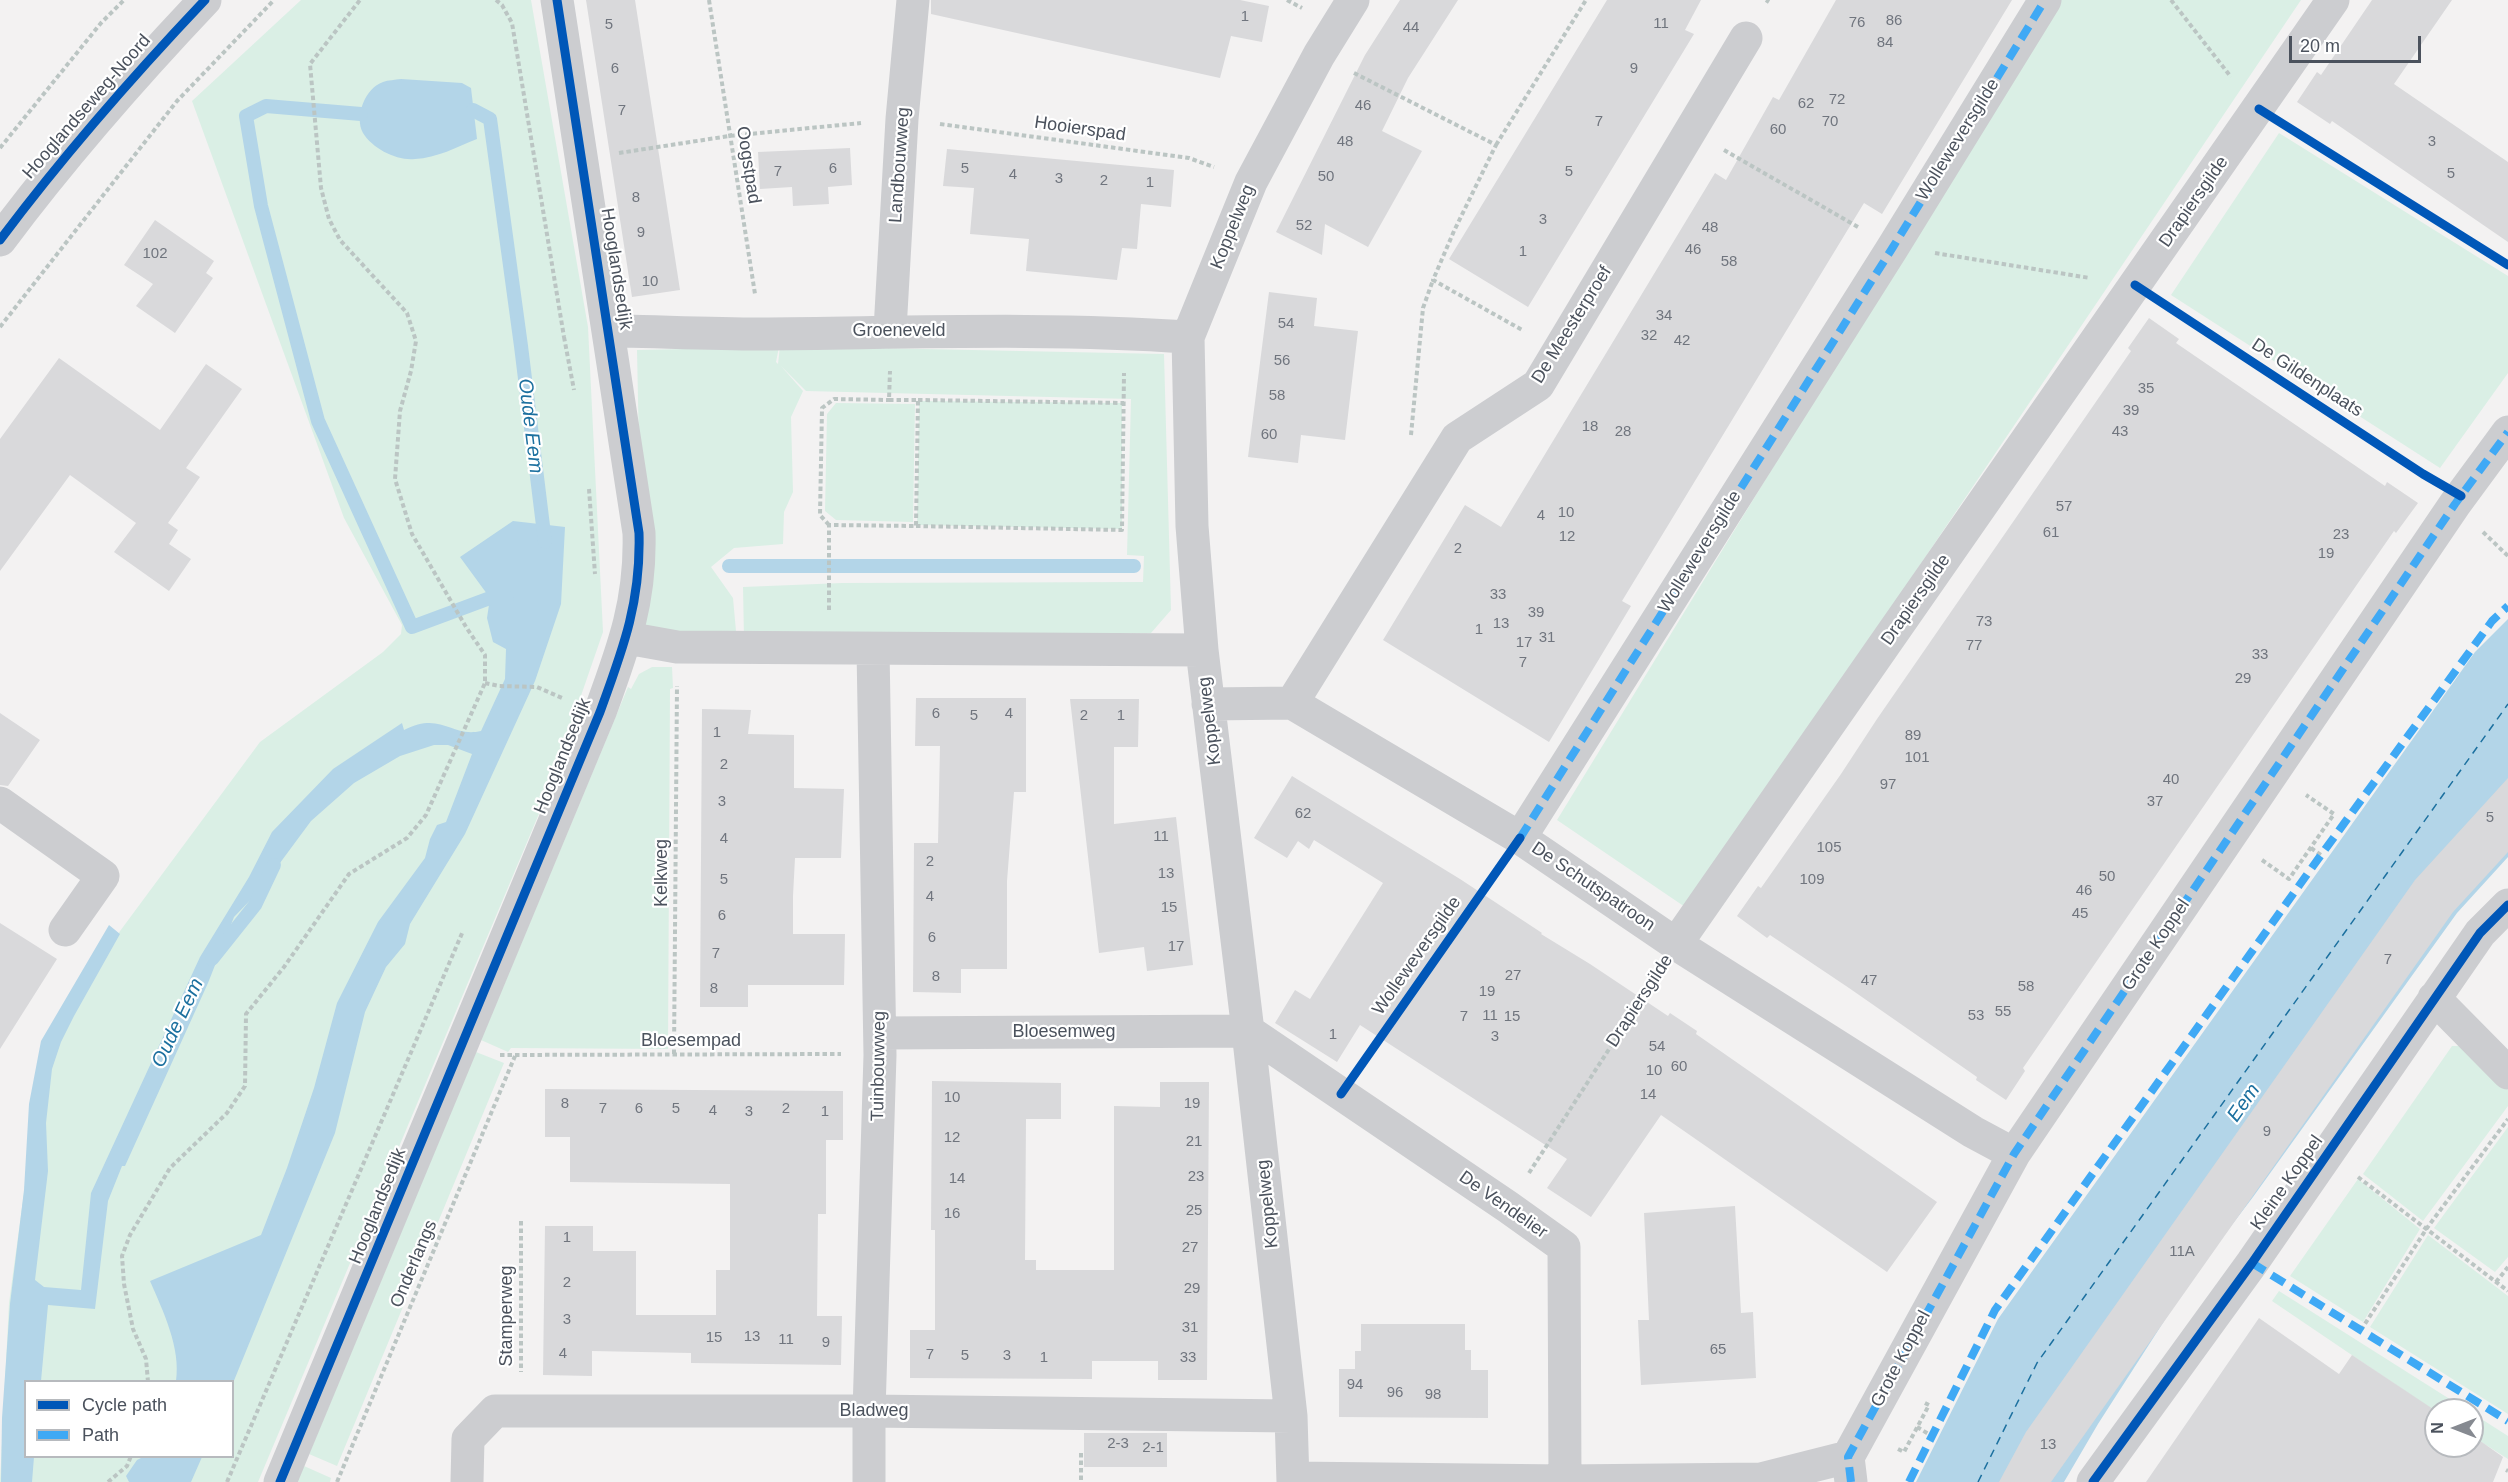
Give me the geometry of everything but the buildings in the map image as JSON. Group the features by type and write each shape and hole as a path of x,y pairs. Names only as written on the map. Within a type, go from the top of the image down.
{"street":[{"name":"Hooglandseweg-Noord","path":"0,240 48,176 144,64 205,0"},
{"name":"Hooglandsedijk","path":"280,1482 600,712 627,638 639,582 639,533 557,0"},
{"name":"Landbouwweg","path":"890,330 902,119 913,0"},
{"name":"Koppelweg","path":"1353,0 1319,55 1251,182 1188,337 1192,526 1202,650 1291,1416 1293,1480 1761,1479 1850,1469"},
{"name":"Wolleweversgilde","path":"1520,838 1893,247 2045,0"},
{"name":"Drapiersgilde","path":"1677,944 2333,0"},
{"name":"De Meesterproef","path":"1292,703 1457,438 1538,386 1746,38"},
{"name":"Groeneveld","path":"609,334 624,331 761,334 890,330 1125,332 1188,337"},
{"name":"Grote Koppel","path":"1850,1469 2014,1154 2455,504 2508,432"},
{"path":"627,638 677,647 1202,650"},
{"name":"Tuinbouwweg","path":"869,1482 880,1044 873,649"},
{"name":"De Schutspatroon","path":"1292,703 1520,838 1677,944 1973,1131 2014,1154"},
{"path":"1208,704 1292,703"},
{"path":"0,803 103,876 65,930"},
{"name":"Kleine Koppel","path":"2093,1482 2252,1263 2480,933 2508,905"},
{"path":"2434,998 2508,1072"},
{"name":"Bloesemweg","path":"880,1044 1248,1031"},
{"name":"De Vendelier","path":"1248,1031 1564,1247 1565,1481"},
{"name":"Bladweg","path":"467,1482 468,1438 495,1412 869,1411 1291,1416"}],"path":[{"path":"0,148 101,23 124,0"},
{"path":"0,327 177,100 274,0"},
{"path":"148,1380 146,1359 134,1329 124,1284 123,1256 130,1235 170,1168 227,1113 245,1086 246,1014 284,967 349,874 407,838 426,815 485,683 485,655 466,627 412,534 395,479 400,411 411,371 416,341 407,313 340,240 329,219 321,188 310,64 360,0"},
{"path":"496,0 502,4 512,23 574,393"},
{"path":"1444,458 1410,435 1423,308 1454,231 1496,145 1586,0"},
{"path":"2171,0 2259,109"},
{"path":"1746,38 1768,1"},
{"path":"1319,55 1496,145"},
{"path":"1690,130 1893,247 2135,285"},
{"path":"1433,280 1558,351"},
{"path":"889,400 890,330"},
{"path":"829,525 1122,530 1125,332"},
{"path":"564,337 609,334"},
{"path":"828,592 829,525 820,515 822,408 834,399 1124,403"},
{"path":"916,526 918,400"},
{"path":"589,484 595,578"},
{"path":"485,683 499,686 537,687 569,700"},
{"path":"558,709 567,687"},
{"path":"2289,879 2334,814"},
{"path":"2311,848 2321,855"},
{"path":"227,1482 466,924"},
{"path":"2361,1330 2427,1228 2508,1119"},
{"path":"2322,1162 2347,1180 2353,1173 2508,1291"},
{"path":"2496,1282 2508,1267"},
{"path":"1904,1452 1929,1405"},
{"path":"1917,1427 1932,1436"},
{"path":"108,1482 127,1466 130,1458"},
{"path":"334,1471 340,1473"}],"green space":[{"path":"301,0 531,0 588,327 603,632 546,797 258,1482 0,1482 9,1303 44,1045 106,950 260,742 383,652 401,634 402,625 344,518 192,101"},
{"path":"2059,0 2301,0 1688,909 1557,820"},
{"path":"2279,133 2508,276 2508,373 2440,468 2171,295"},
{"path":"780,346 1164,354 1171,610 1151,633 744,639 743,587 842,583 1143,582 1144,556 1127,555 1131,399 806,391 781,366 803,391 791,417 793,492 784,512 783,544 734,548 711,567 733,598 737,642 643,644 637,350 779,347 776,362 778,364"},
{"path":"919,401 1122,403 1122,529 917,525"},
{"path":"836,403 915,404 913,522 836,520 825,511 827,414"},
{"path":"652,667 672,667 673,688 670,689 668,1049 511,1048 508,1052 481,1040 628,687 631,689 639,674"},
{"path":"2452,1046 2465,1046 2508,1090 2508,1106 2423,1221 2363,1174"},
{"path":"476,1052 504,1063 337,1466 309,1454"},
{"path":"2508,1127 2508,1257 2495,1272 2434,1228"},
{"path":"2358,1179 2420,1229 2363,1322 2290,1276"},
{"path":"2428,1235 2508,1296 2508,1414 2484,1398 2370,1327"},
{"path":"2279,1291 2448,1398 2424,1398 2424,1404 2272,1301"},
{"path":"2484,1421 2508,1436 2508,1459 2484,1444"},
{"path":"304,1466 331,1478 330,1482 297,1482"}],"water":[{"path":"401,79 462,83 471,88 477,139 439,154 415,159 393,156 379,149 363,133 360,119 363,104 371,90 377,85 385,81"},
{"path":"513,521 565,527 561,604 535,681 465,834 410,924 405,944 386,967 365,1012 335,1133 234,1381 176,1380 177,1368 173,1343 150,1281 261,1235 314,1088 337,1003 378,922 425,858 437,825 446,822 472,754 448,745 434,745 400,756 354,783 311,821 260,890 234,917 208,983 125,1166 122,1166 108,1201 95,1309 48,1305 41,1380 24,1380 24,1458 34,1458 32,1482 1,1482 2,1418 10,1304 24,1190 29,1104 41,1041 109,925 120,934 61,1042 52,1069 46,1123 48,1171 35,1280 44,1287 81,1290 91,1193 200,957 249,877 272,832 333,769 402,723 404,730 428,723 462,731 481,731 505,679 506,649 493,642 487,618 490,598 460,557"},
{"name":"Eem","path":"2508,619 2508,857 2457,913 2253,1197 2193,1276 2098,1424 2064,1482 1916,1482 1998,1319 2475,652"},
{"path":"141,1458 202,1458 191,1482 129,1482 126,1476"}],"waterway":[{"path":"361,114 266,106 246,116 261,206 318,421 412,627 490,598 507,598"},
{"name":"Oude Eem","path":"473,110 490,119 545,542"},
{"path":"729,566 1134,566"},
{"name":"Oude Eem","path":"212,959 255,905 274,865"}],"ferry route":[{"path":"1978,1482 2037,1363 2508,704"}],"marked path":[{"path":"1520,838 1893,247 2045,0"},
{"path":"1851,1482 1848,1457 2014,1154 2455,504 2508,432"},
{"path":"1909,1482 1995,1310 2321,855 2492,621 2508,606"},
{"path":"2252,1263 2508,1421"}],"cycle path":[{"path":"0,240 99,117 205,0"},
{"path":"280,1482 600,712 623,646 634,603 639,533 557,0"},
{"path":"2259,109 2508,265"},
{"name":"De Gildenplaats","path":"2135,285 2423,474 2461,496"},
{"path":"1341,1094 1520,838"},
{"path":"2093,1482 2252,1263 2480,933 2508,905"}]}
